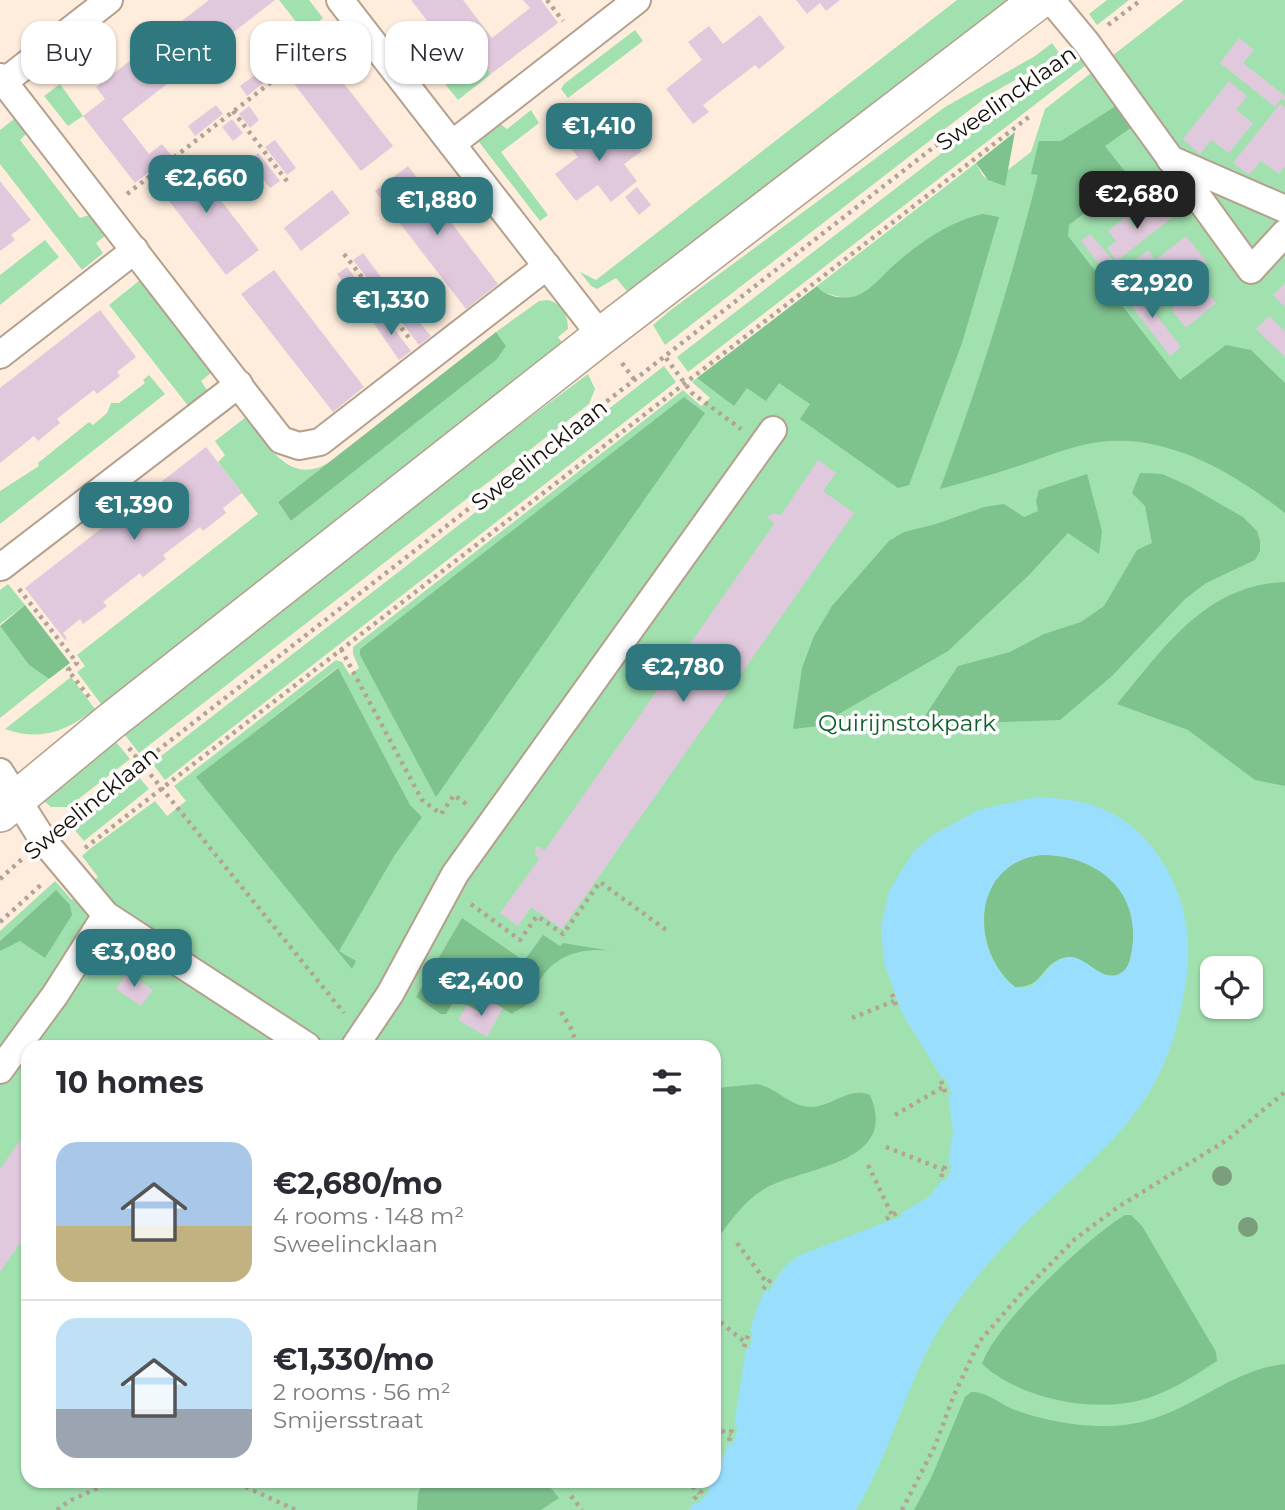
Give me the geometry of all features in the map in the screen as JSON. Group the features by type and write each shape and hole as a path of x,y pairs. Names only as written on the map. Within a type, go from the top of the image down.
{"street":[{"path":"109,0 1,81 281,440 299,446 320,442 547,266"},
{"path":"452,144 637,0"},
{"path":"298,1040 106,915 62,866 6,794 110,722 601,336 1039,0"},
{"name":"Sweelincklaan","path":"1051,0 1086,42 1168,159 1251,270 1285,233"},
{"path":"347,9 601,336"},
{"path":"1168,159 1285,209"},
{"path":"0,355 135,250"},
{"path":"1,567 239,384"},
{"path":"360,1040 390,994 448,887 773,430"},
{"path":"22,1040 55,995 106,915"},
{"path":"0,1070 21,1041"}],"path":[{"name":"Sweelincklaan","path":"0,879 43,840 140,762 666,358 988,105 1056,67 1141,0"},
{"path":"104,211 233,111 347,9"},
{"path":"233,111 290,185"},
{"path":"0,922 62,866 1030,116"},
{"path":"344,254 426,360"},
{"path":"666,358 692,393 744,431 773,430"},
{"path":"1,567 76,663 68,670 358,1040"},
{"path":"341,649 422,800 441,814 454,795 492,824"},
{"path":"448,887 520,940 537,916 563,934 600,882 669,932"},
{"path":"891,995 897,1008"},
{"path":"852,1018 894,1001"},
{"path":"561,1012 575,1040"},
{"path":"941,1080 946,1094"},
{"path":"895,1115 943,1087"},
{"path":"901,1510 935,1446 954,1395 979,1342 1019,1296 1075,1239 1118,1207 1227,1140 1285,1092"},
{"path":"886,1147 944,1171"},
{"path":"941,1177 947,1164"},
{"path":"869,1165 892,1215"},
{"path":"886,1219 898,1212"},
{"path":"737,1243 767,1283"},
{"path":"763,1289 773,1277"},
{"path":"721,1323 745,1345 748,1335"},
{"path":"721,1432 730,1438 733,1428"},
{"path":"57,1510 69,1501 98,1488"},
{"path":"248,1488 296,1510"},
{"path":"694,1488 699,1494"},
{"path":"694,1499 704,1489"},
{"path":"571,1496 582,1510"}],"green space":[{"path":"279,0 309,0 323,18 319,21 296,21"},
{"path":"957,0 1011,0 630,295 616,278 597,289 591,286 580,272 596,280"},
{"path":"1107,0 1129,0 1097,25 1089,14"},
{"name":"Quirijnstokpark","path":"1184,0 1285,0 1285,1510 0,1510 0,951 68,903 55,891 0,941 0,931 55,881 72,900 98,877 82,856 91,848 155,801 167,816 186,801 174,786 336,660 342,662 350,675 359,668 353,647 683,390 701,406 710,398 692,382 697,378 718,393 840,297 824,293 817,286 976,163 983,176 992,182 1031,152 1045,109 1091,73 1107,94 1124,81 1108,59","holes":["684,398 697,408 365,663 360,649","337,668 344,680 204,787 197,777"]},
{"path":"635,30 643,41 568,98 561,89 564,84"},
{"path":"1052,43 1060,54 989,95 665,345 653,325 672,309 945,107 1035,56"},
{"path":"1080,59 1085,66 688,372 677,357 1000,108 1052,80"},
{"path":"60,84 83,116 68,126 44,96"},
{"path":"445,84 478,84 458,100"},
{"path":"1116,106 1132,127 1105,146 1130,178 1069,225 1068,236 1180,380 1226,345 1251,350 1285,383 1285,513 1244,484 1199,459 1175,450 1125,441 1077,446 940,489 981,373 1017,255 1038,175 1031,174 1039,141 1061,141"},
{"path":"531,110 539,123 501,152 548,215 540,221 479,142 499,123 507,129"},
{"path":"14,119 26,134 20,140 80,218 89,215 105,236 96,243 103,253 82,270 0,164 0,130"},
{"path":"1015,132 1005,186 988,180 976,163"},
{"path":"983,214 999,217 962,343 909,485 898,488 800,419 810,404 779,383 766,401 747,388 734,406 697,378 817,286 835,297 846,298 861,294 924,241 959,222"},
{"path":"45,240 59,257 0,305 0,275"},
{"path":"140,280 212,372 201,381 208,391 189,407 109,305"},
{"path":"548,300 561,307 566,315 568,329 558,337 564,345 101,704 77,672 85,666 77,655 258,514 218,462 225,455 215,441 246,417 271,449 290,466 314,469 328,463 278,502 291,521 496,359 506,346 496,332 539,301"},
{"path":"496,332 506,346 497,359 291,521 278,502"},
{"path":"664,366 676,382 165,780 152,763"},
{"path":"588,374 595,389 589,404 139,753 125,735 454,474"},
{"path":"149,375 165,394 0,524 0,491 39,466 38,463 89,422 93,425 107,413 111,403 119,403 145,383 143,380"},
{"path":"684,397 705,413 436,797 360,655 360,649"},
{"path":"1140,473 1162,474 1243,517 1257,531 1260,541 1260,551 1255,560 1206,583 1185,599 1112,676 1060,720 919,725 958,666 1010,652 1044,634 1081,622 1104,606 1137,550 1152,543 1145,506 1132,493"},
{"path":"1087,474 1102,531 1099,554 1068,533 1029,575 948,651 818,726 793,729 802,668 814,636 832,606 889,541 904,532 984,507 1004,504 1024,517 1038,511 1036,501 1039,490"},
{"path":"1285,582 1285,786 1255,780 1188,730 1117,704 1170,642 1209,607 1232,594 1257,586"},
{"path":"8,584 25,605 0,624 0,590"},
{"path":"25,605 70,663 49,679 29,665 0,626"},
{"path":"0,626 29,665 49,679 0,718"},
{"path":"338,668 410,805 422,817 394,856 339,951 356,961 352,969 196,777"},
{"path":"71,677 95,709 74,723 53,732 31,734 5,729"},
{"path":"116,742 130,759 68,807 51,807 43,800"},
{"path":"137,775 149,789 84,841 73,828 76,824"},
{"path":"1040,855 1077,860 1094,867 1108,877 1119,890 1128,905 1133,922 1131,954 1122,972 1107,975 1071,957 1063,958 1049,966 1032,984 1015,987 1000,971 990,952 985,931 985,910 990,891 1001,874 1018,862"},
{"path":"56,890 70,905 72,915 45,958 20,941 0,951 0,941"},
{"path":"462,918 524,961 543,935 560,946 563,943 612,951 578,952 559,961 543,976 526,1005 512,1014 488,1000 481,1012 495,1022 455,999 446,1014 441,1014 416,997"},
{"path":"757,1084 797,1104 812,1107 856,1093 870,1095 876,1118 872,1136 861,1149 844,1159 758,1193 737,1213 721,1235 721,1088"},
{"path":"1125,1215 1131,1215 1142,1226 1216,1352 1217,1361 1155,1396 1104,1405 1081,1404 1037,1394 1016,1386 982,1364 1004,1327 1044,1283 1089,1242"},
{"path":"1285,1364 1285,1510 914,1510 932,1476 965,1397 971,1392 983,1394 1015,1410 1043,1419 1088,1426 1117,1426 1171,1412 1245,1375"},
{"path":"420,1488 551,1488 559,1498 541,1510 417,1510"}],"water":[{"path":"1032,798 1073,800 1109,812 1125,821 1153,848 1165,866 1179,896 1183,912 1188,944 1187,976 1174,1036 1157,1078 1133,1116 1014,1236 979,1274 948,1315 922,1362 881,1462 856,1510 688,1510 696,1502 699,1503 710,1490 707,1488 721,1488 721,1463 729,1443 733,1444 738,1427 734,1426 746,1349 749,1349 753,1333 750,1331 765,1290 768,1292 782,1270 803,1254 902,1216 901,1213 929,1197 942,1180 946,1181 952,1165 948,1164 953,1131 948,1096 952,1094 945,1078 942,1078 902,1013 884,963 881,927 889,891 914,851 933,835 978,810","holes":["1040,855 1077,860 1107,877 1119,889 1127,904 1132,921 1130,961 1124,971 1110,976 1078,959 1064,958 1052,965 1029,987 1015,987 1000,971 990,952 984,931 984,910 990,891 1001,874 1017,862"]}],"building":[{"path":"209,0 275,0 236,30 236,21 182,21"},
{"path":"411,0 463,0 479,21 427,21"},
{"path":"523,0 541,0 558,23 491,74 488,70 488,33 492,38 530,8"},
{"path":"796,0 840,0 826,11 820,3 807,14"},
{"path":"760,15 785,48 759,69 755,65 703,105 709,112 693,124 666,89 702,60 688,42 709,26 723,44"},
{"path":"1239,38 1254,50 1243,63 1285,96 1285,101 1282,98 1275,107 1220,63"},
{"path":"130,61 130,84 167,84 122,119 149,154 162,144 171,155 135,183 83,116 105,99 96,87 100,84 116,84 116,72"},
{"path":"250,78 250,84 262,84 247,96 240,86"},
{"path":"1229,81 1247,96 1236,110 1253,123 1229,153 1211,140 1200,154 1183,139"},
{"path":"294,84 344,84 393,146 361,171"},
{"path":"1280,104 1285,108 1285,166 1279,174 1261,161 1249,175 1233,163"},
{"path":"216,105 223,114 195,136 188,126"},
{"path":"249,106 259,120 250,128 239,114"},
{"path":"232,119 243,133 233,141 222,127"},
{"path":"584,122 598,141 620,124 642,151 624,164 637,181 611,202 598,185 576,201 555,174 578,157 563,138"},
{"path":"275,140 296,168 287,175 265,147"},
{"path":"258,153 280,181 270,188 248,160"},
{"path":"186,155 259,250 226,275 153,180"},
{"path":"408,166 498,284 466,309 375,191"},
{"path":"0,181 31,220 11,235 15,240 0,251"},
{"path":"637,187 651,205 639,215 625,197"},
{"path":"332,190 350,213 301,251 284,228"},
{"path":"1164,203 1174,216 1117,261 1107,248 1116,241 1108,231 1126,217 1134,227"},
{"path":"1090,234 1115,262 1104,271 1081,241"},
{"path":"1186,236 1207,262 1151,306 1125,268 1148,250 1155,260"},
{"path":"363,253 384,281 375,288 353,260"},
{"path":"347,267 368,295 359,302 337,274"},
{"path":"274,270 364,387 333,412 241,294"},
{"path":"1285,283 1285,307 1273,295"},
{"path":"1133,285 1181,347 1170,356 1122,294"},
{"path":"1202,285 1216,303 1186,328 1171,309"},
{"path":"400,300 431,336 419,345 390,307"},
{"path":"100,310 136,357 117,372 120,376 97,394 94,390 57,419 60,423 38,441 34,436 0,463 0,388"},
{"path":"382,313 411,351 399,360 372,321"},
{"path":"1269,316 1285,331 1285,357 1256,329"},
{"path":"206,447 242,493 223,508 226,513 203,531 200,527 163,555 166,559 143,577 140,573 103,602 107,606 83,624 80,619 63,633 67,638 65,640 25,588"},
{"path":"818,460 836,473 823,491 854,513 562,929 531,907 518,926 500,913 539,859 535,854 536,846 545,850 774,524 767,517 774,513 781,515"},
{"path":"127,972 153,990 141,1006 116,989"},
{"path":"488,1000 503,1008 487,1037 458,1020 467,1005 481,1013"},
{"path":"21,1139 21,1242 0,1272 0,1169"}]}
